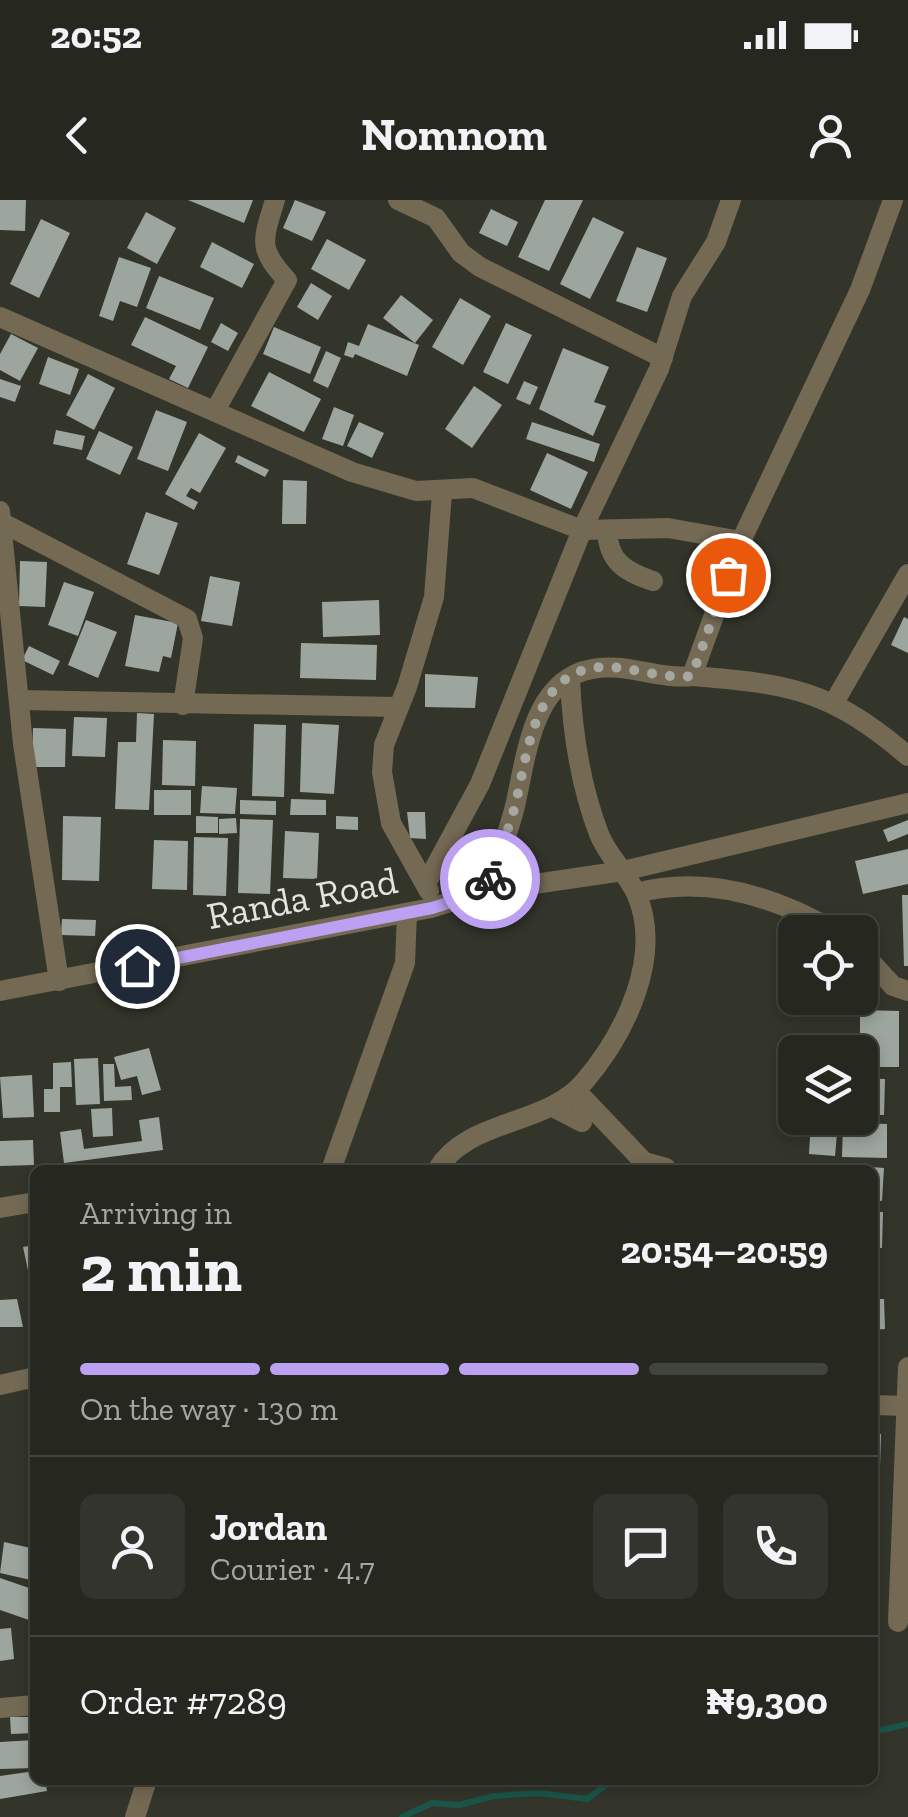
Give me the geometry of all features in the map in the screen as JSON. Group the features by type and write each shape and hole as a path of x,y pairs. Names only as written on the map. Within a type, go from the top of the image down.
{"street":[{"path":"215,412 286,280 266,258 264,238 275,200"},
{"path":"398,200 440,209 461,253 480,267 663,358"},
{"path":"427,882 480,784 582,530 663,358 682,296 716,242 731,200"},
{"path":"692,676 741,541 860,290 893,200"},
{"path":"0,317 352,472 416,491 473,488 582,530 668,528 741,541"},
{"path":"432,908 427,882 391,823 384,793 384,745 407,687 434,597 442,492"},
{"path":"0,511 23,744 59,980"},
{"path":"1,522 187,618 193,638 184,705"},
{"path":"608,530 608,548 618,564 653,580"},
{"path":"835,701 908,574"},
{"path":"486,891 514,810 530,735 555,692 570,678 596,667 670,678 765,682 835,701 908,756"},
{"path":"442,1165 464,1141 553,1107 575,1092 602,1060 637,992 645,924 636,894 600,837 583,783 570,678"},
{"path":"19,700 396,707"},
{"path":"0,743 23,744"},
{"name":"Randa Road","path":"0,990 432,908 486,891 623,871 908,803"},
{"path":"636,894 664,886 733,887 804,915"},
{"path":"333,1165 405,963 407,913"},
{"path":"878,969 894,986 908,991"},
{"path":"553,1107 582,1122 583,1098 644,1162 655,1165"},
{"path":"0,1208 30,1203"},
{"path":"898,1622 908,1366"},
{"path":"0,1384 30,1378"},
{"path":"878,1404 907,1406"},
{"path":"0,1708 30,1705"},
{"path":"135,1817 145,1785"}],"building":[{"path":"0,200 26,200 25,231 0,230"},
{"path":"188,200 253,200 244,223"},
{"path":"295,200 326,212 312,241 283,228"},
{"path":"545,200 583,200 549,271 518,257"},
{"path":"491,209 518,222 507,246 479,233"},
{"path":"146,212 176,228 157,264 127,248"},
{"path":"593,217 624,232 590,299 560,284"},
{"path":"41,219 70,233 39,298 10,284"},
{"path":"327,239 366,260 349,290 311,269"},
{"path":"212,242 254,264 242,288 200,267"},
{"path":"637,247 667,258 647,312 616,301"},
{"path":"119,257 151,268 137,307 120,301 113,321 99,316"},
{"path":"159,276 214,298 200,330 146,308"},
{"path":"311,283 332,296 318,320 297,307"},
{"path":"401,295 433,320 415,343 383,318"},
{"path":"460,298 491,316 463,365 432,347"},
{"path":"145,317 208,347 188,388 169,379 176,366 131,345"},
{"path":"221,323 238,333 228,351 211,342"},
{"path":"506,323 532,335 508,384 483,372"},
{"path":"368,324 419,345 407,376 355,354 353,358 344,355 348,342 359,346"},
{"path":"274,327 321,347 310,374 263,354"},
{"path":"11,334 38,348 20,381 0,370 0,354"},
{"path":"563,348 609,367 594,402 606,406 593,436 539,409"},
{"path":"326,351 341,358 328,388 313,381"},
{"path":"48,357 79,369 70,395 39,384"},
{"path":"269,372 321,399 304,432 251,406"},
{"path":"88,374 115,388 94,430 66,415"},
{"path":"0,379 21,386 15,402 0,397"},
{"path":"524,381 538,387 530,405 516,399"},
{"path":"474,386 502,405 472,448 445,429"},
{"path":"334,407 354,415 343,446 322,439"},
{"path":"156,410 187,422 168,471 137,459"},
{"path":"359,422 384,433 372,458 347,446"},
{"path":"532,422 600,444 594,462 526,439"},
{"path":"56,430 85,436 82,450 53,444"},
{"path":"99,431 133,447 120,475 86,459"},
{"path":"199,433 226,448 200,493 191,488 186,496 198,502 194,510 165,494"},
{"path":"547,453 588,472 571,509 530,490"},
{"path":"238,455 269,470 265,477 235,462"},
{"path":"283,480 307,481 306,524 282,524"},
{"path":"146,512 178,523 159,575 127,564"},
{"path":"20,561 47,562 45,607 19,606"},
{"path":"210,576 240,582 232,626 201,621"},
{"path":"64,582 94,592 78,636 48,625"},
{"path":"379,600 380,635 323,637 322,602"},
{"path":"135,615 178,623 171,658 163,656 159,672 125,666"},
{"path":"904,617 908,619 908,653 891,645"},
{"path":"86,620 117,632 98,678 68,665"},
{"path":"301,643 377,645 376,680 300,678"},
{"path":"29,646 60,661 53,675 22,660"},
{"path":"425,674 478,677 475,708 425,707"},
{"path":"137,713 154,714 149,810 115,809 118,742 136,742"},
{"path":"74,717 107,718 105,757 72,756"},
{"path":"302,723 339,725 334,794 300,792"},
{"path":"254,724 286,725 284,797 252,796"},
{"path":"33,728 66,729 65,767 32,767"},
{"path":"163,740 196,741 195,786 162,785"},
{"path":"202,786 237,788 235,814 200,813"},
{"path":"154,790 191,790 191,815 154,815"},
{"path":"291,799 326,800 326,815 290,815"},
{"path":"240,800 276,801 276,815 240,814"},
{"path":"407,812 425,812 426,839 410,838"},
{"path":"63,816 101,817 99,881 62,880"},
{"path":"196,816 218,817 218,833 196,833"},
{"path":"336,816 358,817 358,830 336,829"},
{"path":"236,818 237,833 219,834 219,819"},
{"path":"240,819 273,820 270,894 238,893"},
{"path":"908,820 908,834 888,842 883,830"},
{"path":"285,831 319,833 317,879 283,878"},
{"path":"194,837 228,838 226,896 193,895"},
{"path":"154,840 188,841 187,890 152,889"},
{"path":"908,849 908,884 863,894 855,861"},
{"path":"902,895 908,895 908,966 904,966"},
{"path":"62,919 96,920 95,936 61,935"},
{"path":"899,1011 899,1067 878,1067 878,1035 860,1035 860,1015"},
{"path":"149,1048 161,1090 142,1095 137,1076 121,1080 114,1057"},
{"path":"98,1058 100,1104 76,1105 74,1059"},
{"path":"71,1062 72,1087 60,1087 60,1112 44,1112 44,1089 53,1089 53,1063"},
{"path":"103,1064 114,1064 115,1087 131,1086 132,1100 104,1101"},
{"path":"32,1075 34,1117 3,1118 0,1077"},
{"path":"878,1079 885,1079 884,1115 878,1115"},
{"path":"112,1108 113,1136 93,1137 91,1109"},
{"path":"159,1117 163,1150 64,1163 60,1132 81,1129 84,1149 142,1141 139,1120"},
{"path":"878,1124 887,1124 887,1158 842,1157 843,1135 878,1135"},
{"path":"810,1135 837,1135 835,1156 809,1154"},
{"path":"33,1140 34,1165 0,1166 0,1141"},
{"path":"878,1168 884,1168 882,1201 878,1201"},
{"path":"878,1212 883,1212 882,1248 878,1248"},
{"path":"30,1246 30,1275 29,1275 23,1247"},
{"path":"17,1299 23,1327 0,1327 0,1300"},
{"path":"878,1299 884,1299 885,1329 878,1330"},
{"path":"878,1434 881,1434 878,1466"},
{"path":"4,1542 30,1548 30,1580 0,1573"},
{"path":"0,1578 30,1588 29,1620 0,1610"},
{"path":"11,1628 14,1659 0,1661 0,1629"},
{"path":"10,1717 30,1717 30,1733 11,1734"},
{"path":"30,1740 30,1768 0,1769 0,1742"},
{"path":"30,1772 30,1785 46,1785 47,1791 0,1799 0,1776"}],"waterway":[{"path":"878,1731 908,1724"},
{"path":"402,1817 432,1803 459,1805 494,1796 538,1793 587,1799 606,1785"}],"way so far":[{"path":"490,879 514,810 530,735 555,692 570,678 596,667 670,678 692,676 728,575"}],"route":[{"path":"137,966 432,908 486,891 490,879"}]}
